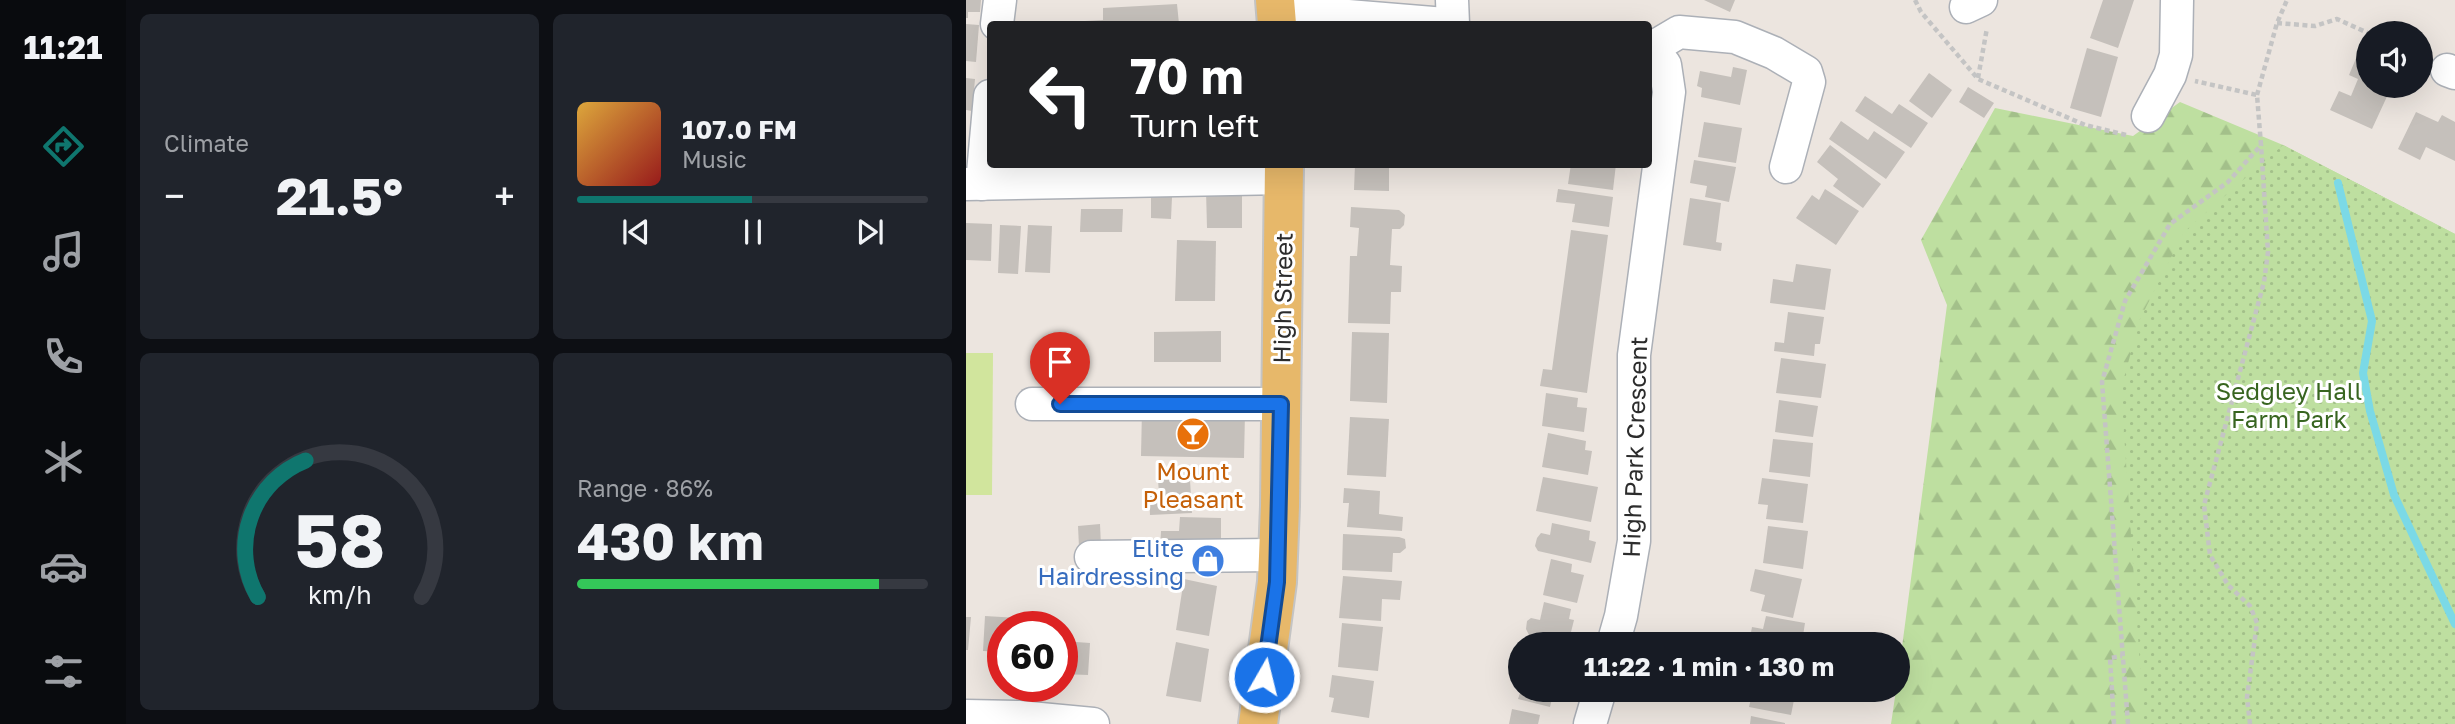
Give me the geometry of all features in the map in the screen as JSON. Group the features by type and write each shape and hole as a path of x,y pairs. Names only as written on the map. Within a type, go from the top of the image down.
{"main road":[{"name":"High Street","path":"1258,724 1277,582 1284,171"}],"street":[{"path":"998,21 1000,0"},
{"path":"1452,0 1453,21"},
{"path":"2148,116 2170,75 2176,55 2176,0"},
{"path":"1276,11 1406,21"},
{"path":"1652,47 1679,32 1735,37 1774,52 1806,72 1809,82 1786,167"},
{"name":"High Park Crescent","path":"1616,632 1634,541 1634,355 1669,92 1665,65 1652,50"},
{"path":"987,112 974,184 1073,173 1284,171"},
{"path":"1032,404 1281,404"},
{"path":"1091,557 1278,555"},
{"path":"1590,724 1596,702"},
{"path":"966,716 1018,717 1093,724"}],"path":[{"path":"1915,0 1921,12 1978,79 2085,125 2133,136 2148,116"},
{"path":"2250,724 2247,697 2257,624 2250,606 2228,585 2210,555 2204,505 2264,282 2268,252 2257,95 2277,23 2287,0"},
{"path":"1978,11 1978,79"},
{"path":"2277,23 2315,26 2337,19 2356,28"},
{"path":"2170,75 2257,95"},
{"path":"2128,724 2102,382 2125,301 2170,223 2228,182 2260,145"},
{"path":"2114,724 2110,658 2122,656"}],"green space":[{"path":"2180,102 2283,145 2455,234 2455,724 1891,724 1894,702 1910,702 1910,632 1904,632 1947,305 1921,240 1995,108 2133,136"},
{"name":"Sedgley Hall Farm Park","path":"2283,145 2455,234 2455,724 2144,724 2121,389 2140,319 2184,232"},
{"path":"966,353 993,353 992,495 966,495"}],"building":[{"path":"966,0 981,0 980,12 968,12 966,18"},
{"path":"1704,0 1735,0 1730,12"},
{"path":"2103,0 2134,0 2118,48 2090,38"},
{"path":"1177,4 1179,21 1085,21 1103,20 1103,8"},
{"path":"966,24 979,25 976,62 966,61"},
{"path":"2087,48 2118,57 2101,117 2070,108"},
{"path":"2356,58 2356,78 2349,75"},
{"path":"1733,67 1747,70 1740,105 1701,97 1702,88 1697,86 1700,71 1731,77"},
{"path":"1929,73 1952,90 1932,118 1909,101"},
{"path":"966,78 975,79 972,111 966,110"},
{"path":"2356,84 2356,98 2386,98 2372,129 2330,110 2339,91 2351,96"},
{"path":"1968,87 1994,103 1984,118 1959,102"},
{"path":"1865,96 1892,114 1899,104 1928,123 1911,148 1855,111"},
{"path":"2416,112 2438,122 2442,115 2455,122 2455,161 2426,147 2420,160 2398,149"},
{"path":"1841,121 1868,140 1874,131 1905,152 1886,179 1829,139"},
{"path":"1704,122 1742,128 1736,163 1698,157"},
{"path":"1830,145 1881,184 1863,208 1833,186 1838,179 1817,162"},
{"path":"1694,160 1736,167 1729,202 1705,197 1707,186 1690,183"},
{"path":"1355,168 1389,168 1389,191 1354,190"},
{"path":"1570,168 1616,168 1613,190 1568,184"},
{"path":"1558,189 1613,197 1609,227 1572,222 1575,204 1556,202"},
{"path":"1825,189 1859,211 1836,245 1796,218 1812,195 1819,200"},
{"path":"1206,190 1242,190 1242,228 1207,228"},
{"path":"1151,196 1172,197 1171,219 1151,218"},
{"path":"1690,198 1721,203 1716,242 1722,243 1721,251 1683,245"},
{"path":"1351,207 1399,210 1405,215 1404,225 1400,229 1392,229 1390,265 1402,266 1401,292 1391,292 1390,324 1348,323 1350,256 1357,256 1359,228 1350,227"},
{"path":"1081,209 1123,209 1122,232 1080,232"},
{"path":"966,223 992,224 991,261 966,260"},
{"path":"1000,225 1021,226 1018,274 998,273"},
{"path":"1028,225 1052,226 1050,273 1025,272"},
{"path":"1571,230 1608,235 1587,393 1540,386 1543,369 1552,370"},
{"path":"1177,240 1216,241 1215,301 1175,301"},
{"path":"1796,264 1831,269 1825,310 1770,303 1773,279 1793,282"},
{"path":"1788,312 1824,317 1820,344 1815,344 1814,356 1774,351 1775,342 1784,343"},
{"path":"1221,331 1221,362 1154,362 1154,332"},
{"path":"1352,332 1389,333 1387,403 1350,401"},
{"path":"1781,358 1826,364 1821,398 1776,393"},
{"path":"1546,393 1578,398 1577,407 1587,408 1584,432 1542,426"},
{"path":"1779,400 1818,406 1813,437 1775,432"},
{"name":"Mount Pleasant","path":"1142,410 1245,413 1244,458 1141,456"},
{"path":"1350,417 1389,419 1386,477 1347,475"},
{"path":"1548,433 1586,441 1585,450 1592,451 1588,475 1542,467"},
{"path":"1773,439 1813,443 1810,477 1769,472"},
{"path":"1543,477 1598,487 1591,522 1536,511"},
{"path":"1762,478 1808,484 1803,523 1766,519 1768,505 1758,504"},
{"path":"1158,480 1190,480 1192,513 1150,515 1149,495 1159,494"},
{"path":"1344,488 1380,491 1379,514 1403,517 1402,531 1347,527 1349,503 1343,503"},
{"path":"1180,517 1221,518 1221,551 1160,550 1161,531 1179,531"},
{"path":"1552,523 1590,531 1589,540 1596,542 1591,563 1538,551 1535,546 1537,538 1541,533 1550,535"},
{"path":"1100,524 1101,546 1079,547 1078,526"},
{"path":"1768,526 1808,531 1803,569 1763,563"},
{"path":"1343,534 1399,537 1405,539 1406,548 1400,553 1393,553 1392,572 1342,570"},
{"path":"1551,559 1572,564 1571,572 1584,575 1577,603 1543,595"},
{"path":"1755,569 1802,579 1793,618 1761,611 1765,595 1750,591"},
{"path":"1343,576 1402,581 1400,600 1382,599 1381,621 1339,618"},
{"path":"1184,579 1217,586 1209,636 1176,630"},
{"path":"1544,602 1571,609 1569,619 1574,620 1571,632 1528,632 1527,621 1531,618 1540,620"},
{"path":"985,616 987,616 987,651 983,651"},
{"path":"1766,616 1805,623 1804,632 1751,632 1752,627 1763,629"},
{"path":"966,617 971,617 968,650 966,650"},
{"path":"1342,623 1383,627 1378,671 1338,667"},
{"path":"1078,642 1090,643 1088,675 1078,675"},
{"path":"1176,642 1209,649 1201,702 1166,696"},
{"path":"1332,675 1374,681 1369,718 1331,712 1334,698 1329,697"},
{"path":"1530,702 1551,702 1550,707"},
{"path":"1750,702 1794,702 1791,715 1749,707"},
{"path":"1512,709 1540,715 1538,724 1509,724"},
{"path":"1751,716 1785,723 1785,724 1750,724"}],"waterway":[{"path":"2338,183 2372,321 2363,373 2370,411 2394,495 2455,624"}],"place":[{"name":"Mount Pleasant","path":"1193,434"},
{"name":"Elite Hairdressing","path":"1208,561"}],"route":[{"path":"1060,404 1281,404 1277,582 1264,677"}]}
